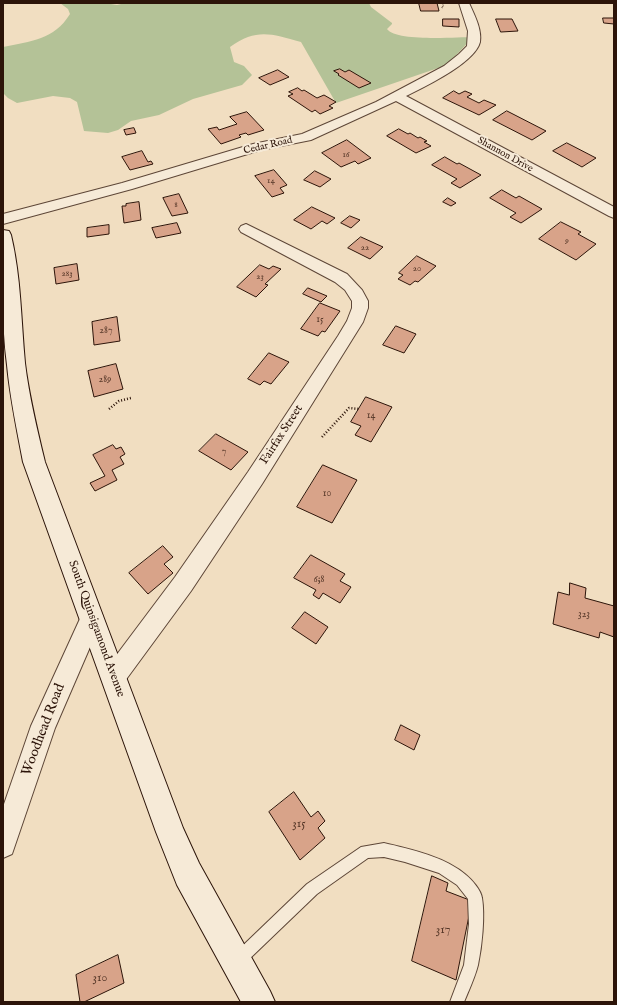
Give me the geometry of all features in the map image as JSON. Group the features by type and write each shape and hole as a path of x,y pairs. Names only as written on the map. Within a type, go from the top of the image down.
{"main road":[{"name":"South Quinsigamond Avenue","path":"3,235 9,262 16,364 22,410 34,462 170,832 188,874 259,1002"}],"street":[{"name":"Cedar Road","path":"3,219 127,186 255,148 306,137 324,130 396,96 448,68 466,54 472,47 474,40 473,26 464,3"},
{"name":"Shannon Drive","path":"396,96 614,213"},
{"name":"Fairfax Street","path":"114,677 183,584 244,495 344,340 361,308 361,301 354,288 341,278 246,230"},
{"name":"Woodhead Road","path":"3,845 43,726 92,617"}],"lane":[{"path":"236,963 267,931 312,889 366,852 384,850 405,855 443,868 462,880 475,897 476,924 471,965 457,1002"}],"path":[{"path":"442,8 444,3"},
{"path":"109,409 118,402 131,398"},
{"path":"322,437 349,408 359,409"}],"green space":[{"path":"60,3 105,3 117,5 125,3 369,3 371,7 392,23 387,29 402,36 427,38 473,37 447,65 336,103 301,42 264,34 248,37 230,47 234,62 244,66 252,75 242,85 193,99 159,115 131,121 118,130 108,133 84,131 77,102 70,98 53,96 17,103 3,93 3,47 41,38 57,29 64,23 70,14 68,9"}],"building":[{"path":"419,3 437,3 439,11 421,11"},
{"path":"603,18 614,18 614,24 604,23"},
{"path":"443,19 459,19 459,27 443,26"},
{"path":"496,19 512,19 518,31 501,32"},
{"path":"340,69 345,72 349,70 371,83 359,88 334,71"},
{"path":"278,70 289,77 270,85 259,78"},
{"path":"298,88 317,98 324,95 336,102 329,106 333,108 320,114 315,110 312,112 288,96 293,94 289,92"},
{"path":"454,91 459,94 465,91 472,94 467,97 479,103 484,100 496,105 479,115 443,98"},
{"path":"507,111 546,131 532,140 493,120"},
{"path":"247,112 264,130 248,135 246,133 239,135 241,137 221,144 208,129 217,127 219,130 237,124 230,117"},
{"path":"134,128 136,133 126,135 124,130"},
{"path":"399,129 418,138 420,137 427,141 424,142 431,146 416,153 387,136"},
{"path":"347,140 371,158 358,164 355,161 341,167 322,153"},
{"path":"567,143 596,158 582,167 553,151"},
{"path":"142,151 148,162 151,161 153,164 130,170 122,157"},
{"path":"445,157 481,175 460,188 451,183 457,179 432,165"},
{"path":"274,170 287,185 280,188 284,193 272,197 255,176"},
{"path":"315,171 331,179 320,187 304,180"},
{"path":"502,190 516,198 519,196 542,209 521,223 510,217 516,213 490,198"},
{"path":"179,194 188,213 172,216 163,198"},
{"path":"448,198 456,203 451,206 443,202"},
{"path":"139,202 141,220 124,223 122,206"},
{"path":"312,207 335,218 327,224 322,221 311,229 294,220"},
{"path":"350,216 360,220 351,228 341,223"},
{"path":"561,222 581,232 578,234 596,244 576,260 539,239"},
{"path":"177,223 181,233 156,238 152,228"},
{"path":"109,225 109,234 87,237 87,228"},
{"path":"361,237 383,247 370,259 348,248"},
{"path":"417,256 436,266 418,282 415,281 410,285 398,279 403,275 399,273"},
{"path":"77,264 79,280 56,284 54,268"},
{"path":"260,265 269,269 273,266 281,269 265,284 268,285 256,297 237,287"},
{"path":"308,288 327,296 321,302 303,294"},
{"path":"320,303 340,311 325,332 322,331 318,336 301,329"},
{"path":"117,317 120,341 94,345 92,322"},
{"path":"396,326 416,334 404,353 383,345"},
{"path":"269,353 289,362 271,384 264,381 260,385 248,379"},
{"path":"116,364 123,389 94,397 88,371"},
{"path":"366,397 392,407 371,442 355,435 361,426 351,422"},
{"path":"216,434 248,452 231,470 199,451"},
{"path":"113,445 116,449 121,447 125,454 120,457 124,464 112,470 117,480 95,491 90,483 105,476 93,455"},
{"path":"323,465 357,480 332,523 297,507"},
{"path":"163,546 173,557 164,564 173,573 148,594 129,573"},
{"path":"311,555 345,574 340,581 351,587 340,603 323,593 319,599 313,595 316,590 294,578"},
{"path":"570,583 586,588 585,598 614,606 614,637 600,632 599,638 553,624 558,592 569,595"},
{"path":"305,612 328,627 316,644 292,628"},
{"path":"401,725 420,735 414,750 395,740"},
{"path":"294,792 311,817 318,811 325,821 318,828 325,838 300,860 269,812"},
{"path":"432,876 448,883 446,891 472,901 456,980 412,961"},
{"path":"118,955 124,983 84,1002 80,1002 76,975"}]}
